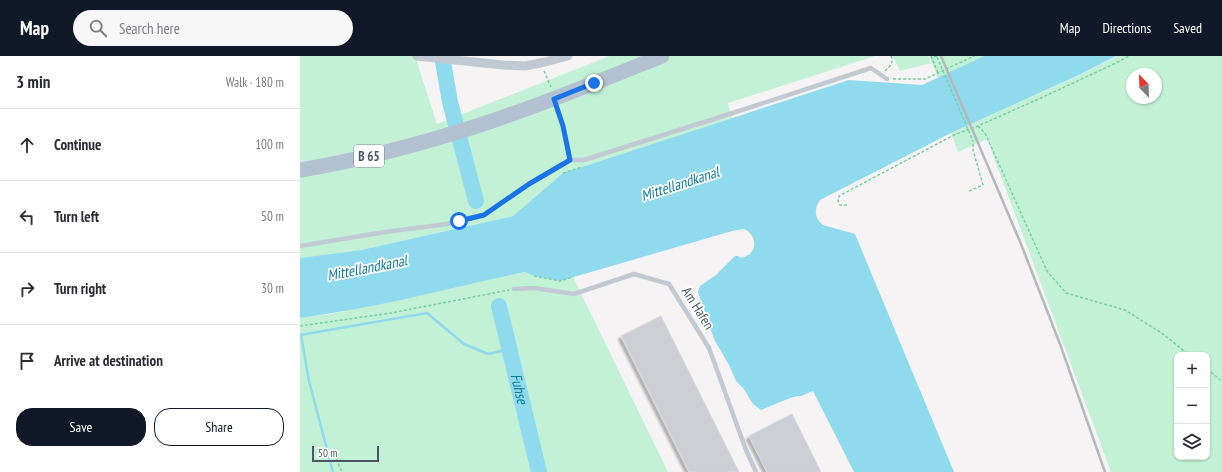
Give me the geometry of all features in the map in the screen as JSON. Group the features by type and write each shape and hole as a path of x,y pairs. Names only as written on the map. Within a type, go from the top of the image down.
{"main road":[{"name":"B 65","path":"300,170 389,151 481,125 554,99 662,56"}],"street":[{"path":"418,56 525,66 568,56"}],"lane":[{"path":"300,246 447,224 484,215 529,184 570,160 584,160 871,68 887,79"},
{"path":"554,99 563,126 570,160"},
{"name":"Am Hafen","path":"514,289 534,288 574,294 634,274 669,284 709,348 746,450 756,472"}],"path":[{"path":"881,75 891,64 893,60 891,56"},
{"path":"931,56 938,73"},
{"path":"936,56 973,141 973,150 983,185 969,191"},
{"path":"887,79 925,79 974,56"},
{"path":"847,205 840,205 838,201 840,196 954,135 978,126 1129,56"},
{"path":"541,63 552,88 554,99"},
{"path":"978,126 985,133 1047,271 1066,293 1125,310 1163,334 1185,352"},
{"path":"534,276 560,281 573,277"},
{"path":"300,326 391,313 514,289"},
{"path":"1210,372 1222,381"},
{"path":"332,450 342,472"}],"green space":[{"path":"300,56 415,56 437,124 610,56 875,56 728,103 732,118 563,173 513,216 361,250 300,258"},
{"path":"893,56 928,56 931,63 900,71"},
{"path":"929,56 984,56 938,78"},
{"path":"1117,56 1222,56 1222,472 1111,472 987,139 958,152 951,133 1078,76"},
{"path":"525,272 534,276 560,281 573,277 668,472 300,472 300,318 331,314"}],"water":[{"name":"Mittellandkanal","path":"984,56 1116,56 1079,75 951,133 820,200 816,210 818,219 823,225 855,234 954,472 854,472 813,391 801,396 790,398 761,410 753,404 743,388 736,381 729,365 715,341 698,292 700,286 716,275 735,256 741,258 750,254 754,247 754,240 750,233 744,229 732,231 560,281 534,276 525,272 357,309 300,318 300,258 361,250 513,216 563,173 849,80 922,85"}],"building":[{"path":"661,316 739,472 689,472 621,336"},
{"path":"792,414 821,472 767,472 749,436"}],"waterway":[{"name":"Fuhse","path":"442,56 450,102 476,201"},
{"name":"Fuhse","path":"499,306 539,472"},
{"path":"300,335 427,313 464,344 488,354 509,349"},
{"path":"301,335 309,381 333,472"}],"railway":[{"path":"941,56 1021,244 1060,344 1105,472"}],"route":[{"path":"459,221 484,215 529,184 570,160 563,126 554,99 594,83"}]}
